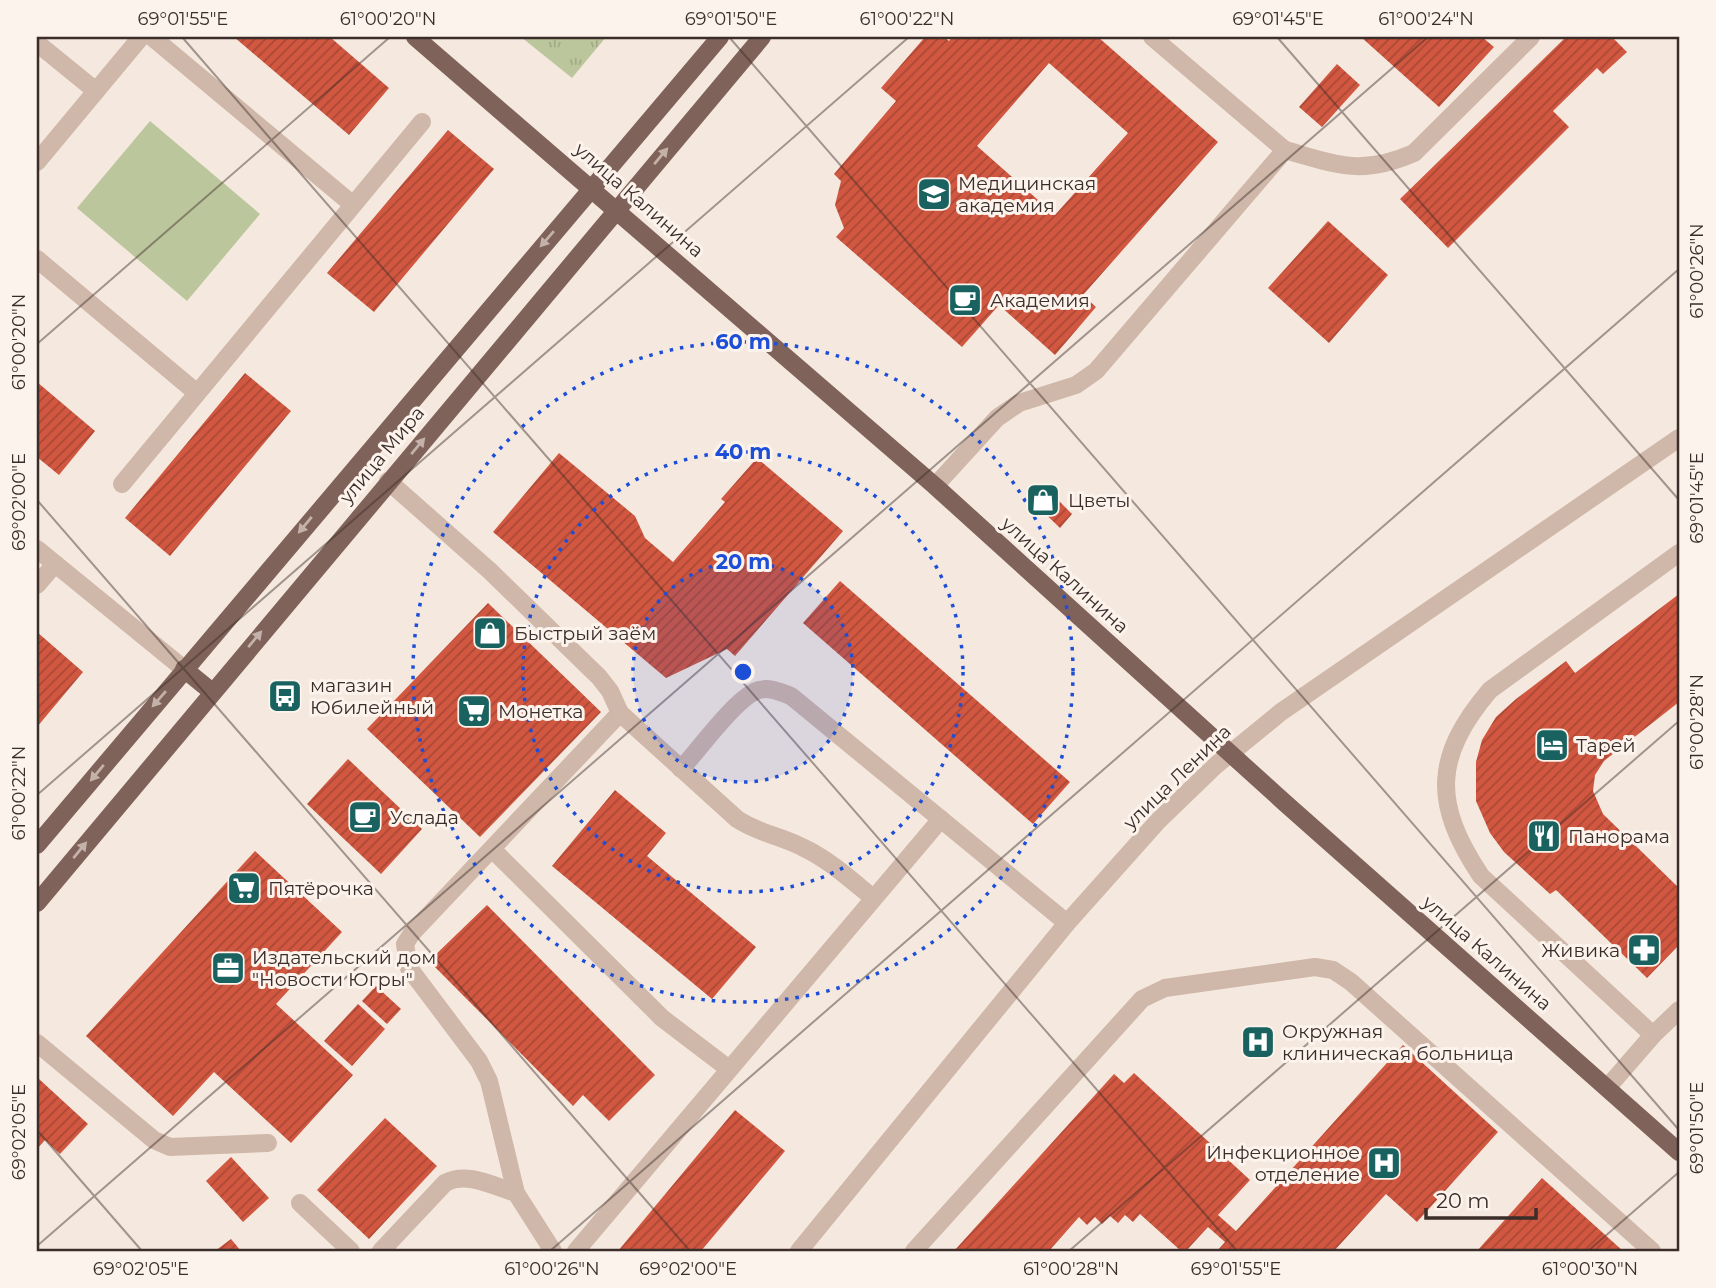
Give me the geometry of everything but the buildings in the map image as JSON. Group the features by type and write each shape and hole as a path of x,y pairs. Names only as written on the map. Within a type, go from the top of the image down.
{"main road":[{"name":"улица Калинина","path":"415,37 935,486 1679,1152"},
{"name":"улица Мира","path":"37,845 720,37"},
{"name":"улица Мира","path":"37,903 211,691 762,37"},
{"path":"184,669 211,691"}],"street":[{"path":"37,162 141,37"},
{"path":"152,37 352,204"},
{"path":"1152,37 1285,150 1352,169 1391,164 1414,153 1531,37"},
{"path":"37,43 96,91"},
{"path":"122,484 422,122"},
{"path":"935,486 997,418 1019,403 1076,385 1096,371 1285,150"},
{"path":"37,259 197,393"},
{"name":"улица Ленина","path":"799,1251 1067,923 1158,821 1230,752 1281,712 1679,438"},
{"path":"388,481 490,571 598,677 610,691 620,713 737,819 758,832 801,846 827,860 872,897"},
{"path":"37,549 184,669"},
{"path":"1653,1035 1482,876 1459,838 1450,816 1446,786 1449,752 1465,719 1490,691 1679,553"},
{"path":"37,585 55,564"},
{"path":"681,769 743,699 757,690 772,689 791,695 1067,923"},
{"path":"553,1251 516,1193 489,1081 479,1061 409,968 405,944 412,933 620,713"},
{"path":"576,1251 940,819"},
{"path":"493,850 662,1018 729,1069"},
{"path":"914,1251 1142,999 1165,988 1315,967 1333,970 1351,982 1652,1251"},
{"path":"1607,1088 1653,1035 1679,1010"},
{"path":"37,1042 154,1140 170,1147 268,1143"},
{"path":"381,1251 444,1182 454,1177 466,1177 516,1193"},
{"path":"300,1203 351,1251"}],"green space":[{"path":"521,37 606,37 572,78"},
{"path":"150,121 260,214 187,301 77,208"}],"place":[{"name":"Медицинская академия","path":"934,194"},
{"name":"Академия","path":"965,300"},
{"name":"Цветы","path":"1043,500"},
{"name":"Быстрый заём","path":"490,633"},
{"name":"магазин Юбилейный","path":"285,696"},
{"name":"Монетка","path":"474,711"},
{"name":"Тарей","path":"1552,745"},
{"name":"Услада","path":"365,817"},
{"name":"Панорама","path":"1544,836"},
{"name":"Пятёрочка","path":"244,888"},
{"name":"Живика","path":"1644,950"},
{"name":"Издательский дом \"Новости Югры\"","path":"228,968"},
{"name":"Окружная клиническая больница","path":"1258,1042"},
{"name":"Инфекционное отделение","path":"1384,1163"}]}
